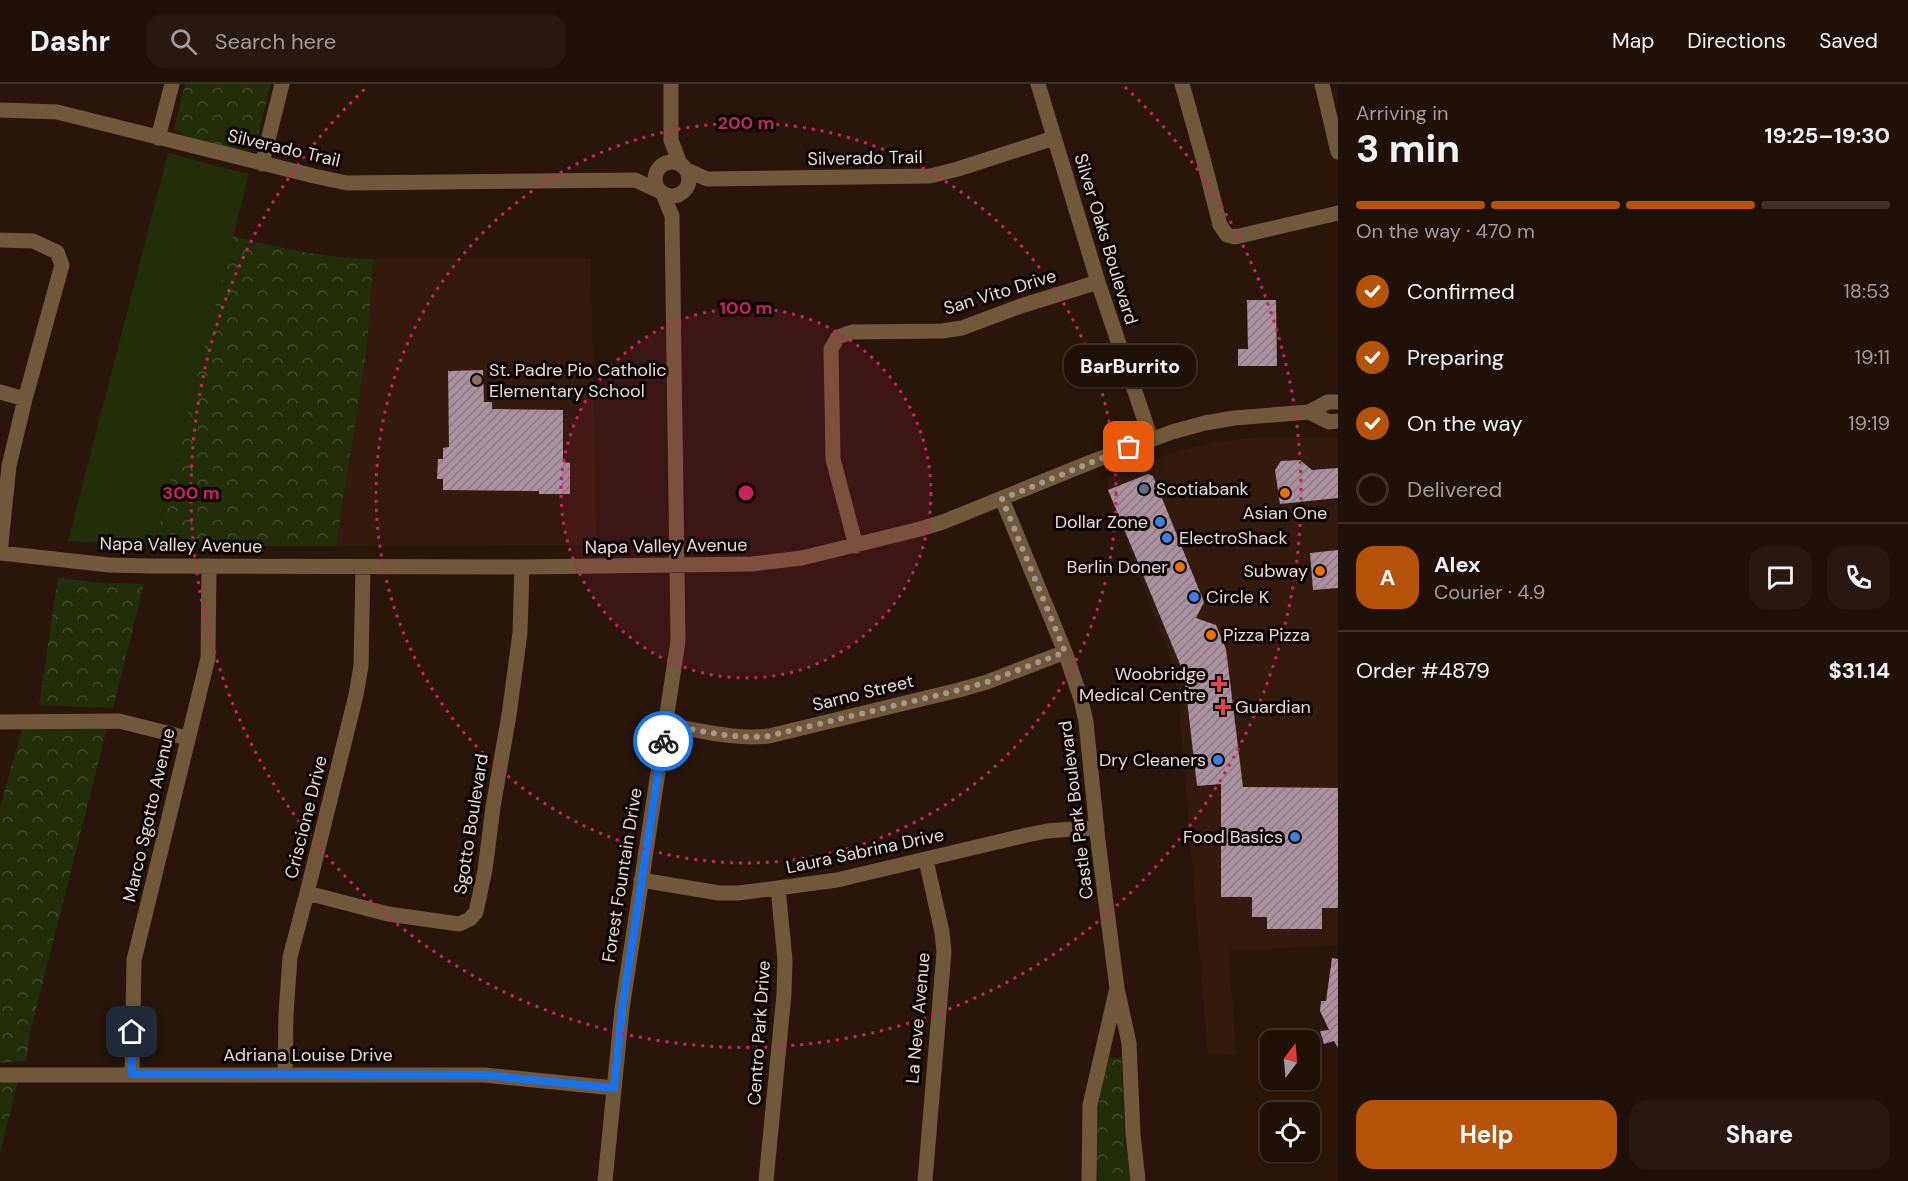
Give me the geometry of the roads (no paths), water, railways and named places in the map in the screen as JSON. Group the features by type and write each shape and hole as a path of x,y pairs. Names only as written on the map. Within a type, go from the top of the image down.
{"street":[{"path":"158,138 172,84"},
{"path":"262,164 282,84"},
{"path":"671,84 671,140 655,180 661,192 672,196 684,191 689,180 671,140"},
{"name":"Silver Oaks Boulevard","path":"1038,84 1098,282 1151,439"},
{"path":"1182,84 1220,225 1227,235 1235,237 1338,213"},
{"path":"1322,84 1338,152"},
{"name":"Silverado Trail","path":"0,110 57,112 314,177 347,183 635,180 661,192"},
{"name":"Silverado Trail","path":"684,191 707,179 930,176 1054,138"},
{"path":"660,167 671,162 683,167"},
{"name":"Silverado Trail","path":"635,180 660,167"},
{"name":"Silverado Trail","path":"683,167 707,179"},
{"name":"Forest Fountain Drive","path":"672,216 684,191"},
{"name":"Forest Fountain Drive","path":"605,1181 622,1009 678,641 672,216 661,192"},
{"path":"0,240 33,241 57,252 62,265 9,466 0,553"},
{"name":"San Vito Drive","path":"855,546 833,459 831,349 838,337 852,332 942,331 962,328 1021,306 1098,282"},
{"path":"0,392 25,399"},
{"name":"Napa Valley Avenue","path":"0,553 109,565 209,567 522,567 777,562 855,546 943,522 1151,439 1205,423 1234,418 1309,412 1328,402 1338,402"},
{"name":"Napa Valley Avenue","path":"1309,412 1329,422 1338,422"},
{"name":"Castle Park Boulevard","path":"1002,499 1065,652 1081,699 1086,722 1096,827 1117,988 1129,1043 1133,1134 1138,1181"},
{"name":"Marco Sgotto Avenue","path":"132,1074 134,960 208,658 209,567"},
{"name":"Criscione Drive","path":"285,1075 290,957 360,676 363,567"},
{"name":"Sgotto Boulevard","path":"307,893 388,914 459,924 470,919 476,912 485,870 492,807 509,715 520,633 522,567"},
{"name":"Sarno Street","path":"666,725 736,737 769,736 959,690 987,682 1065,652"},
{"path":"0,722 119,721 187,738"},
{"name":"Laura Sabrina Drive","path":"641,880 719,893 738,893 837,880 1027,835 1096,827"},
{"name":"La Neve Avenue","path":"925,1181 944,952 942,932 926,860"},
{"name":"Centro Park Drive","path":"766,1181 784,994 785,960 778,888"},
{"name":"Castle Park Boulevard","path":"1089,1181 1090,1105 1117,988"},
{"name":"Adriana Louise Drive","path":"0,1075 484,1075 614,1088"}],"place":[{"name":"St. Padre Pio Catholic Elementary School","path":"477,380"},
{"name":"BarBurrito","path":"1129,447"},
{"name":"Scotiabank","path":"1144,489"},
{"name":"Asian One","path":"1285,493"},
{"name":"Dollar Zone","path":"1160,522"},
{"name":"ElectroShack","path":"1167,538"},
{"name":"Berlin Doner","path":"1180,567"},
{"name":"Subway","path":"1320,571"},
{"name":"Circle K","path":"1194,597"},
{"name":"Pizza Pizza","path":"1211,635"},
{"name":"Woobridge Medical Centre","path":"1219,684"},
{"name":"Guardian","path":"1223,707"},
{"name":"Dry Cleaners","path":"1218,760"},
{"name":"Food Basics","path":"1295,837"}]}
